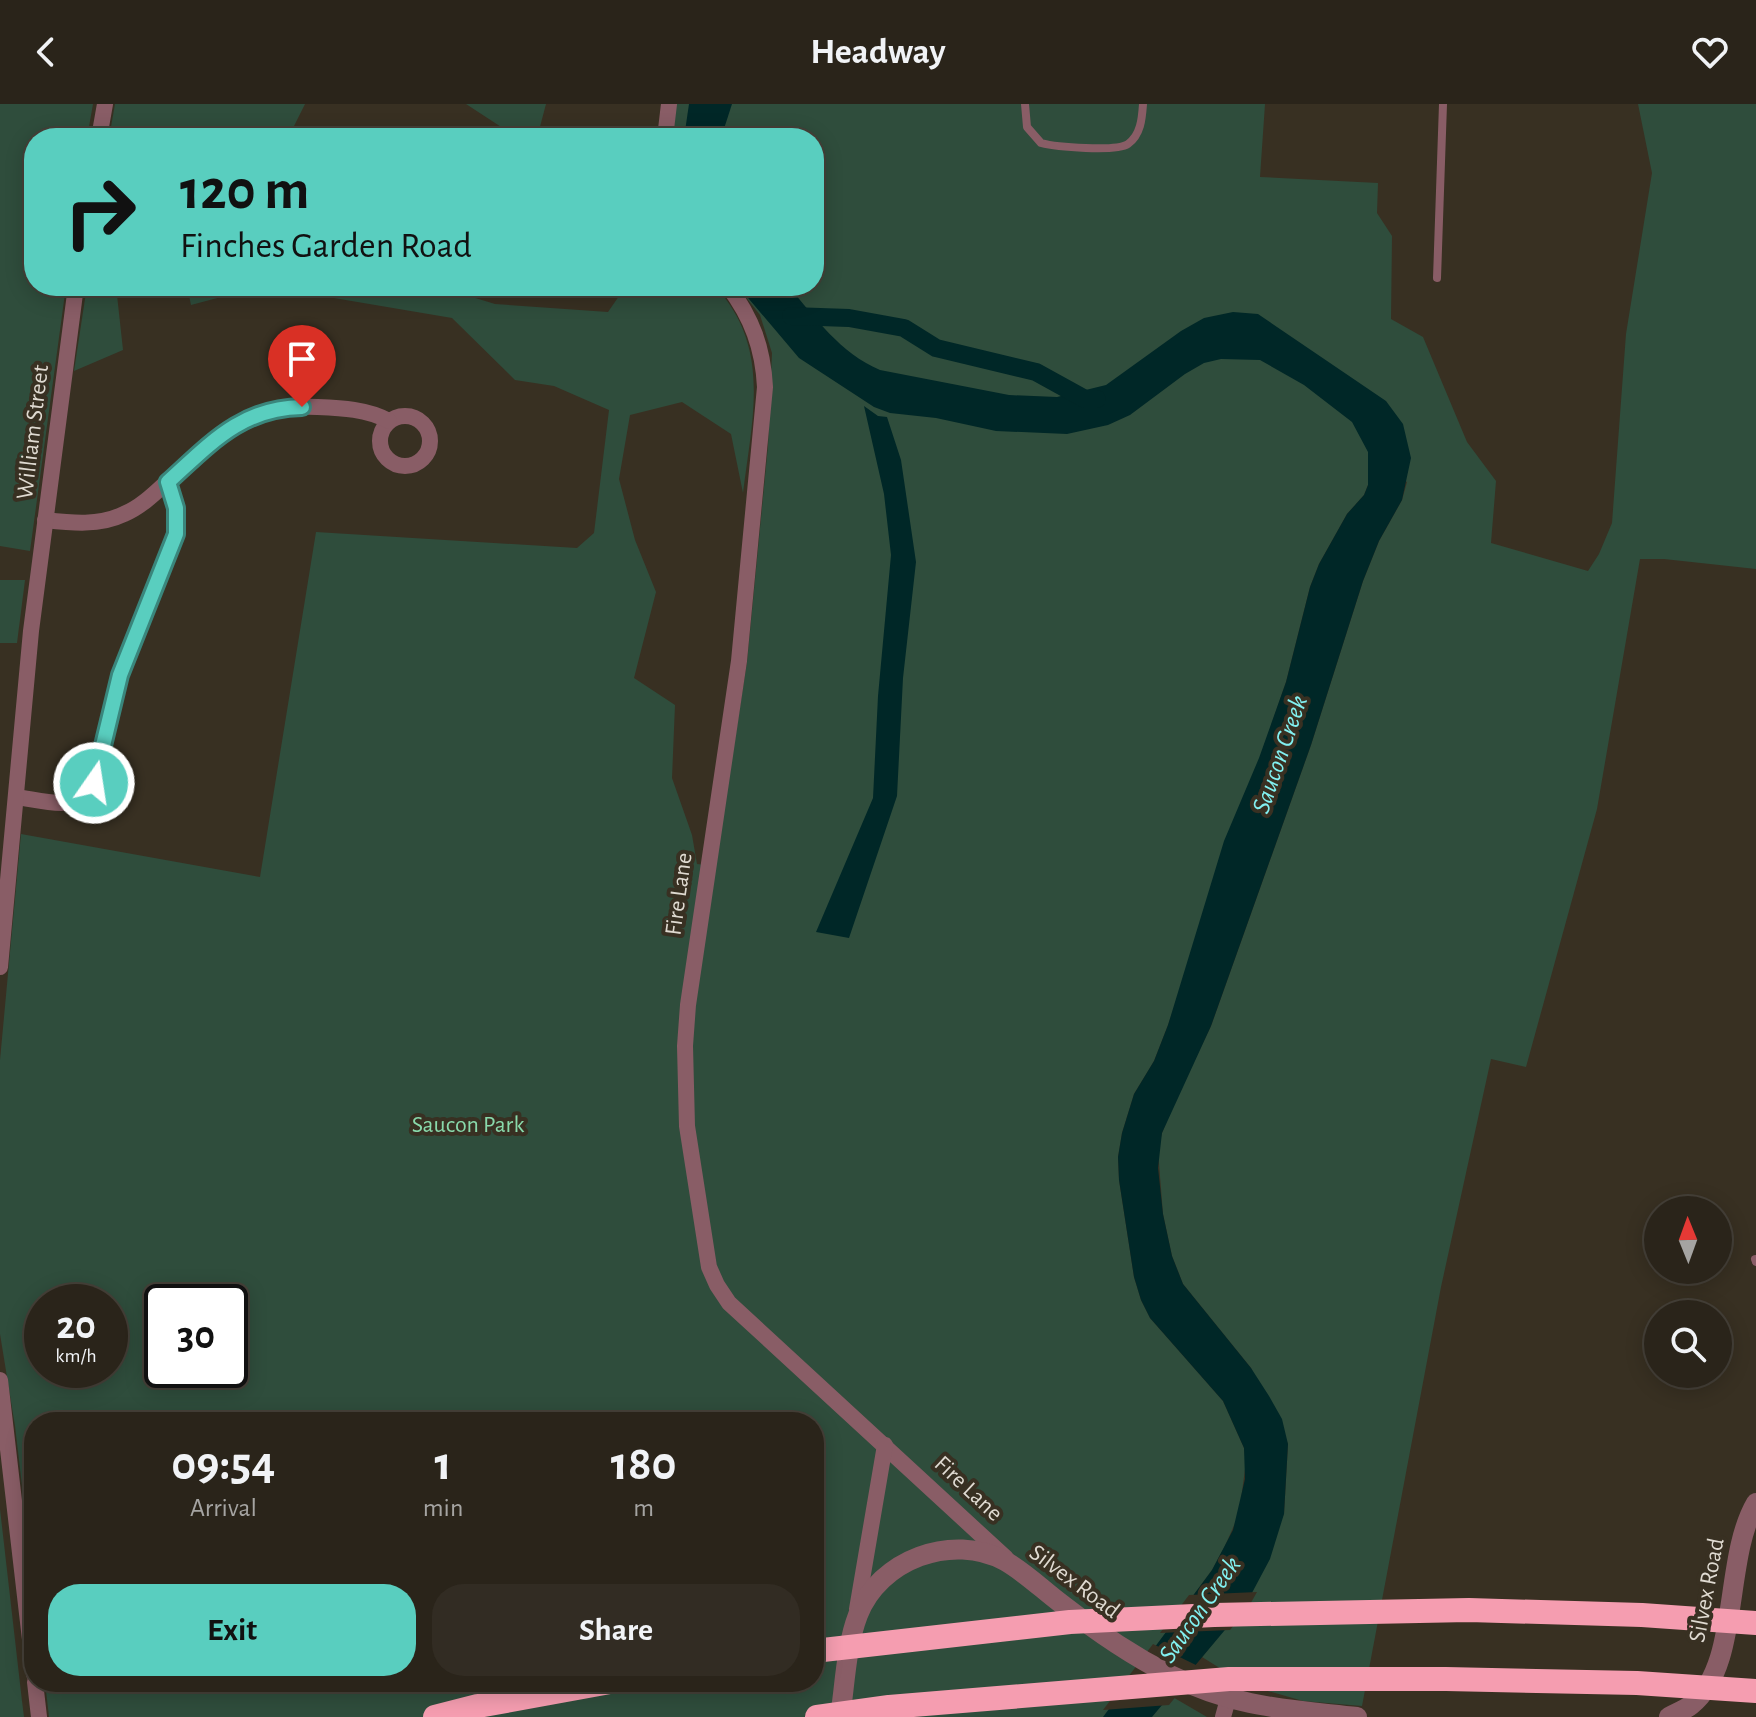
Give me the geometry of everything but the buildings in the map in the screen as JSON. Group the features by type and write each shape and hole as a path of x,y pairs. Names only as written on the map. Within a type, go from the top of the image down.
{"highway":[{"path":"824,1650 1041,1625 1214,1615 1469,1610 1642,1615 1756,1623"},
{"path":"817,1717 949,1702 1229,1679 1637,1683 1756,1691"},
{"path":"435,1717 560,1692"}],"street":[{"path":"101,128 105,104"},
{"path":"666,128 669,104"},
{"name":"William Street","path":"0,967 31,631 75,296"},
{"name":"Fire Lane","path":"734,296 759,341 765,387 739,661 688,1005 685,1046 687,1126 709,1267 729,1303 1017,1569"},
{"path":"45,520 81,523 109,519 137,507 233,426 271,409 311,407 357,411 389,421"},
{"path":"16,797 68,803 83,799 92,788 120,675 176,534 176,508 168,482"},
{"path":"0,1380 24,1588"},
{"path":"855,1623 885,1445"},
{"name":"Silvex Road","path":"1669,1717 1690,1706 1701,1694 1717,1664 1726,1633 1740,1542 1748,1516 1756,1503"},
{"name":"Silvex Road","path":"840,1717 855,1623 872,1591 896,1569 920,1555 942,1551 969,1551 994,1556 1017,1569 1130,1654 1190,1684 1225,1708"},
{"path":"36,1692 39,1717"},
{"path":"1225,1708 1357,1717"}],"lane":[{"path":"1025,104 1027,127 1041,143 1118,147 1126,145 1137,134 1143,104"},
{"path":"1437,278 1443,104"}],"green space":[{"path":"0,104 93,104 89,128 24,128 24,296 65,296 30,551 0,546"},
{"path":"115,104 305,104 293,128 111,128"},
{"path":"466,104 546,104 540,128 503,128"},
{"name":"Saucon Park","path":"676,104 1265,104 1260,177 1378,183 1377,213 1392,236 1391,319 1423,337 1467,442 1496,481 1491,543 1588,571 1612,523 1626,334 1652,173 1638,104 1756,104 1756,569 1640,559 1597,809 1526,1067 1491,1059 1441,1287 1362,1706 1303,1701 1247,1685 1202,1657 1214,1642 1284,1514 1288,1444 1251,1368 1183,1284 1172,1256 1163,1214 1158,1151 1175,1101 1211,1026 1311,745 1363,581 1379,541 1402,500 1407,482 1369,464 1364,495 1347,514 1310,587 1286,682 1168,1025 1154,1061 1134,1094 1118,1157 1134,1277 1141,1300 1150,1318 1223,1401 1244,1448 1246,1462 1239,1514 1225,1546 1212,1570 1135,1675 1207,1717 49,1717 46,1692 824,1692 824,1412 24,1412 24,1503 0,1334 0,1060 21,834 260,877 316,532 577,548 594,533 609,410 554,386 515,380 452,318 322,296 469,296 495,304 608,312 619,296 722,296 733,310 745,334 754,385 743,493 731,434 682,402 630,415 619,479 635,540 656,592 634,678 675,705 672,778 692,835 697,864 715,866 747,662 768,446 772,353 760,315 745,296 824,296 824,128 674,128"},
{"path":"85,296 117,296 123,350 74,371"},
{"path":"189,296 225,296 191,305"},
{"path":"0,580 25,580 17,643 0,643"},
{"path":"0,1509 22,1701 24,1717 0,1717"}],"water":[{"path":"689,104 732,104 724,128 685,128"},
{"name":"Saucon Creek","path":"746,296 797,296 841,344 880,370 1009,395 1057,397 1106,385 1204,318 1233,312 1258,314 1386,401 1403,424 1411,458 1402,500 1379,541 1363,581 1311,745 1211,1026 1162,1133 1158,1168 1163,1214 1172,1256 1183,1284 1251,1368 1282,1419 1288,1444 1284,1514 1270,1559 1245,1606 1152,1717 1103,1717 1212,1570 1233,1530 1245,1479 1244,1448 1223,1401 1150,1318 1141,1300 1134,1277 1119,1180 1118,1157 1122,1133 1134,1094 1154,1061 1168,1025 1224,841 1259,758 1286,682 1310,587 1347,514 1364,495 1368,485 1368,452 1352,422 1304,385 1260,360 1221,359 1204,363 1130,415 1108,425 1067,434 996,431 936,418 890,413 874,407 799,358"},
{"path":"864,406 878,416 887,417 901,460 916,562 903,678 897,796 849,938 816,932 873,798 878,696 891,555 884,494"}],"pier":[{"path":"1257,1592 1230,1630 1160,1633 1189,1595"},
{"path":"1153,1644 1200,1667 1169,1705 1103,1710"}],"waterway":[{"path":"791,316 849,318 904,328 936,348 1036,372 1085,399 1097,399"}],"route":[{"path":"94,783 120,675 176,534 176,508 168,482 233,426 271,409 302,407"}]}
